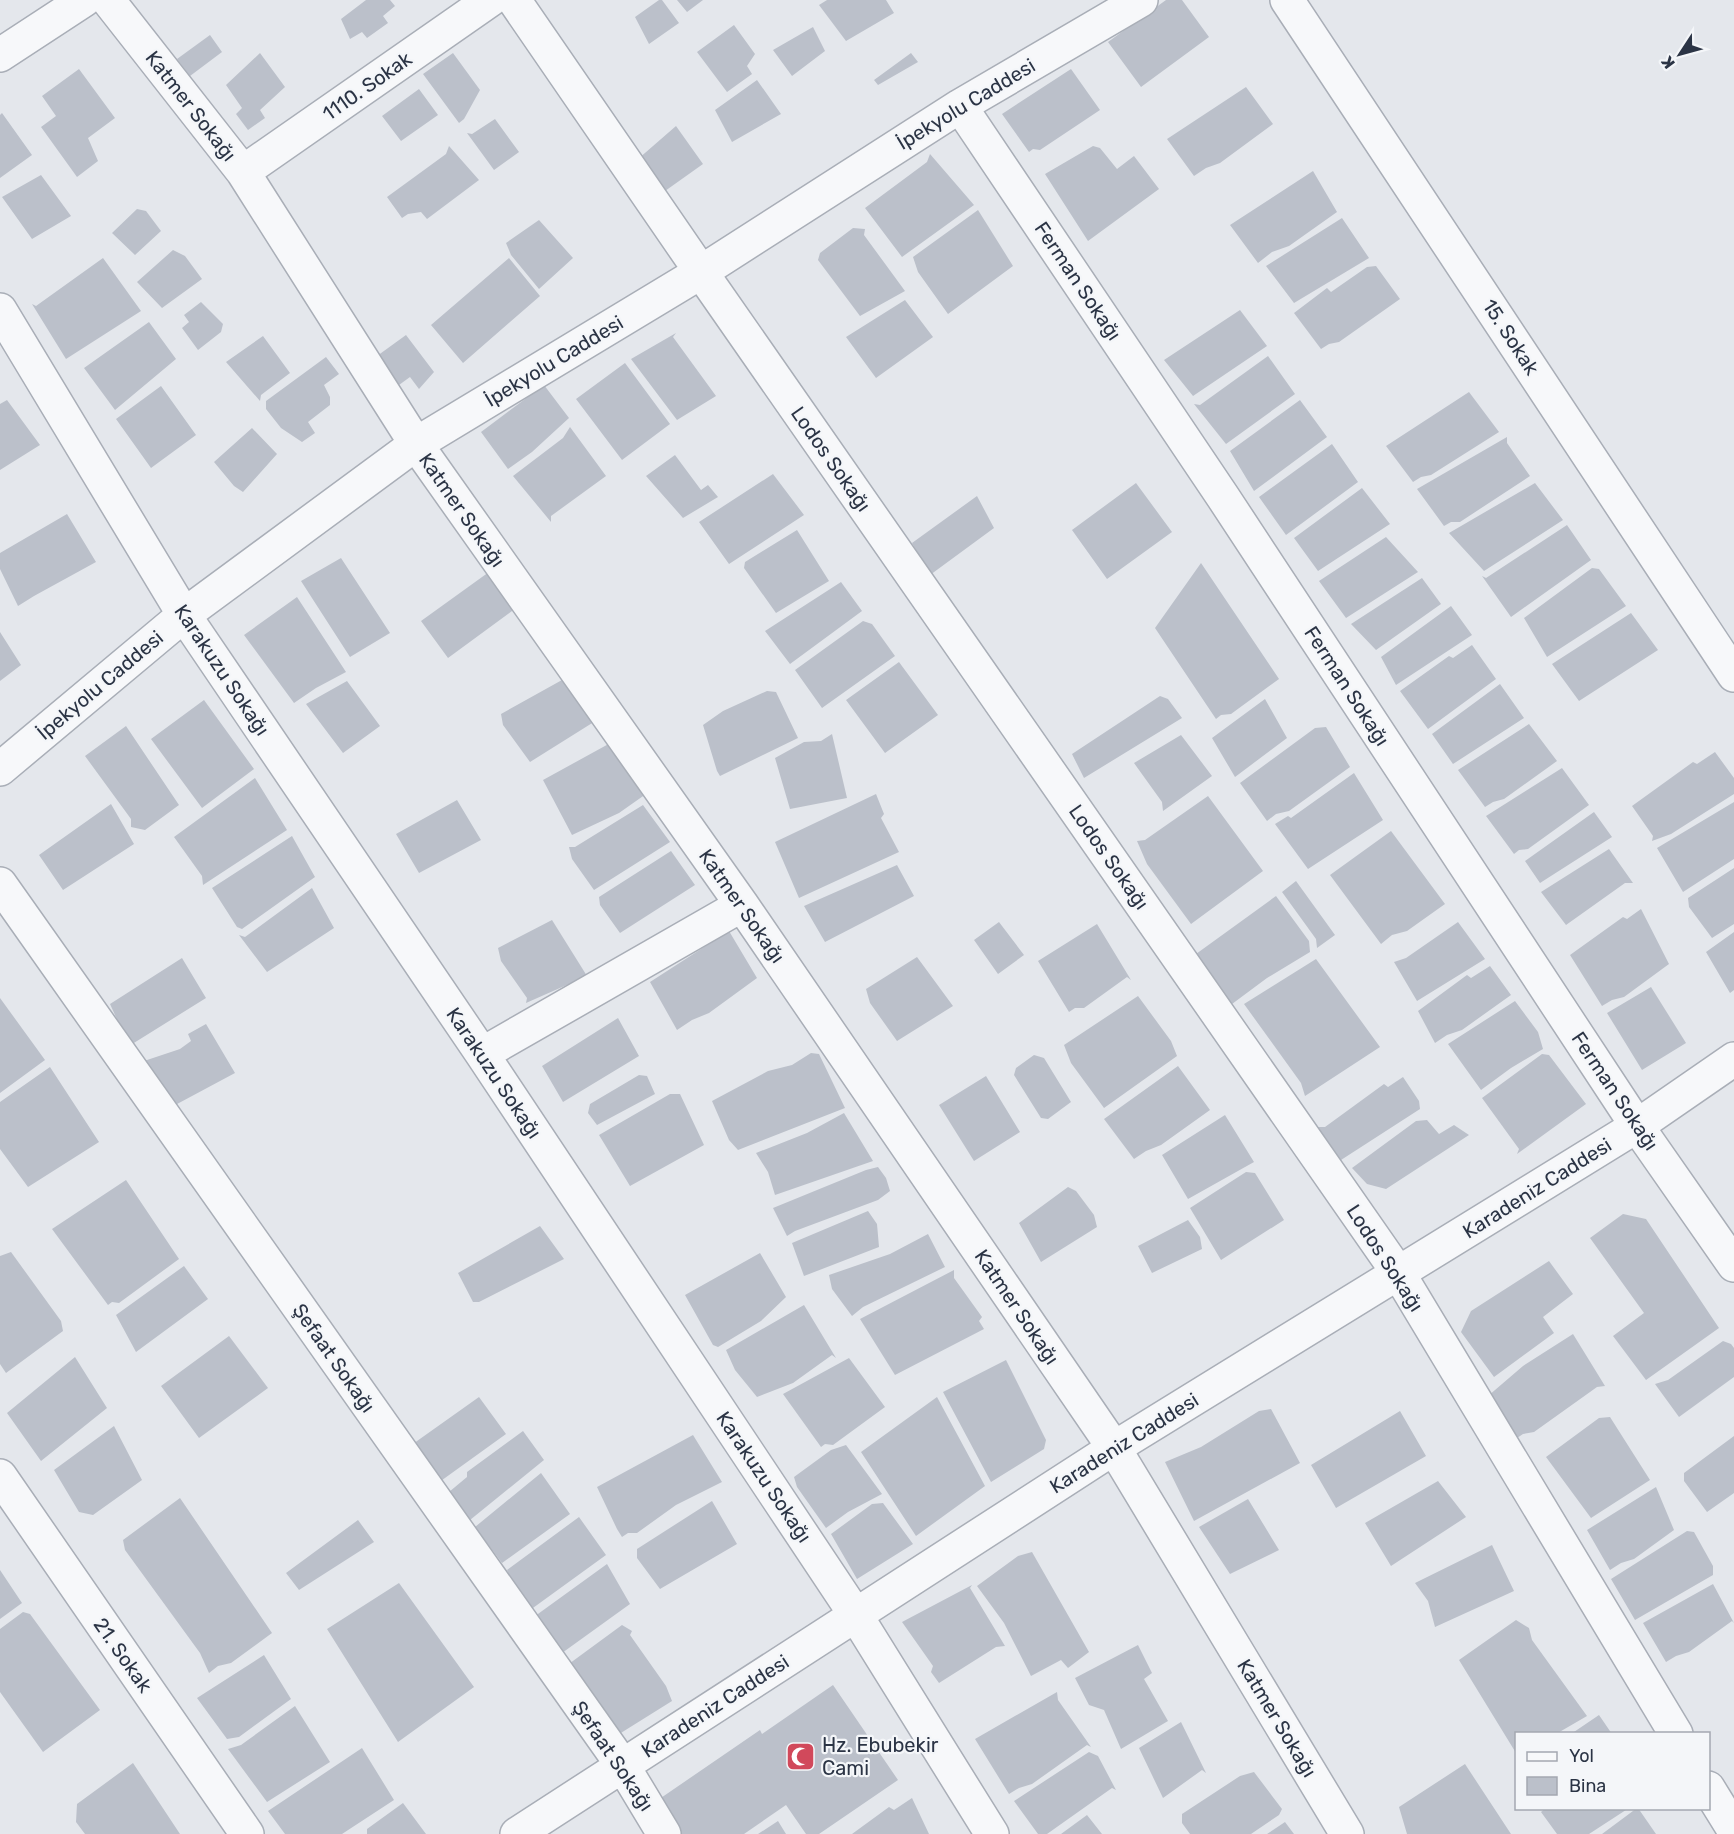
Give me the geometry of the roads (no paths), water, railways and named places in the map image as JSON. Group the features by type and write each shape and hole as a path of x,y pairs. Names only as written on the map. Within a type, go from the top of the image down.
{"street":[{"path":"0,56 84,0"},
{"name":"Katmer Sokağı","path":"108,0 243,172 416,444 742,905 1114,1448 1347,1834"},
{"name":"1110. Sokak","path":"243,172 490,0"},
{"name":"Lodos Sokağı","path":"514,0 1399,1274 1675,1732"},
{"name":"İpekyolu Caddesi","path":"0,769 184,615 416,444 701,272 960,106 1141,0"},
{"name":"15. Sokak","path":"1287,0 1734,675"},
{"name":"Ferman Sokağı","path":"960,106 1223,497 1637,1126 1734,1265"},
{"name":"Karakuzu Sokağı","path":"0,310 184,615 482,1054 855,1614 992,1834"},
{"name":"Şefaat Sokağı","path":"0,884 623,1766 664,1834"},
{"path":"482,1054 742,905"},
{"name":"Karadeniz Caddesi","path":"517,1834 1114,1448 1637,1126 1734,1059"},
{"name":"21. Sokak","path":"0,1476 247,1834"},
{"path":"1710,1791 1734,1830"}],"place":[{"name":"Hz. Ebubekir Cami","path":"801,1757"}]}
